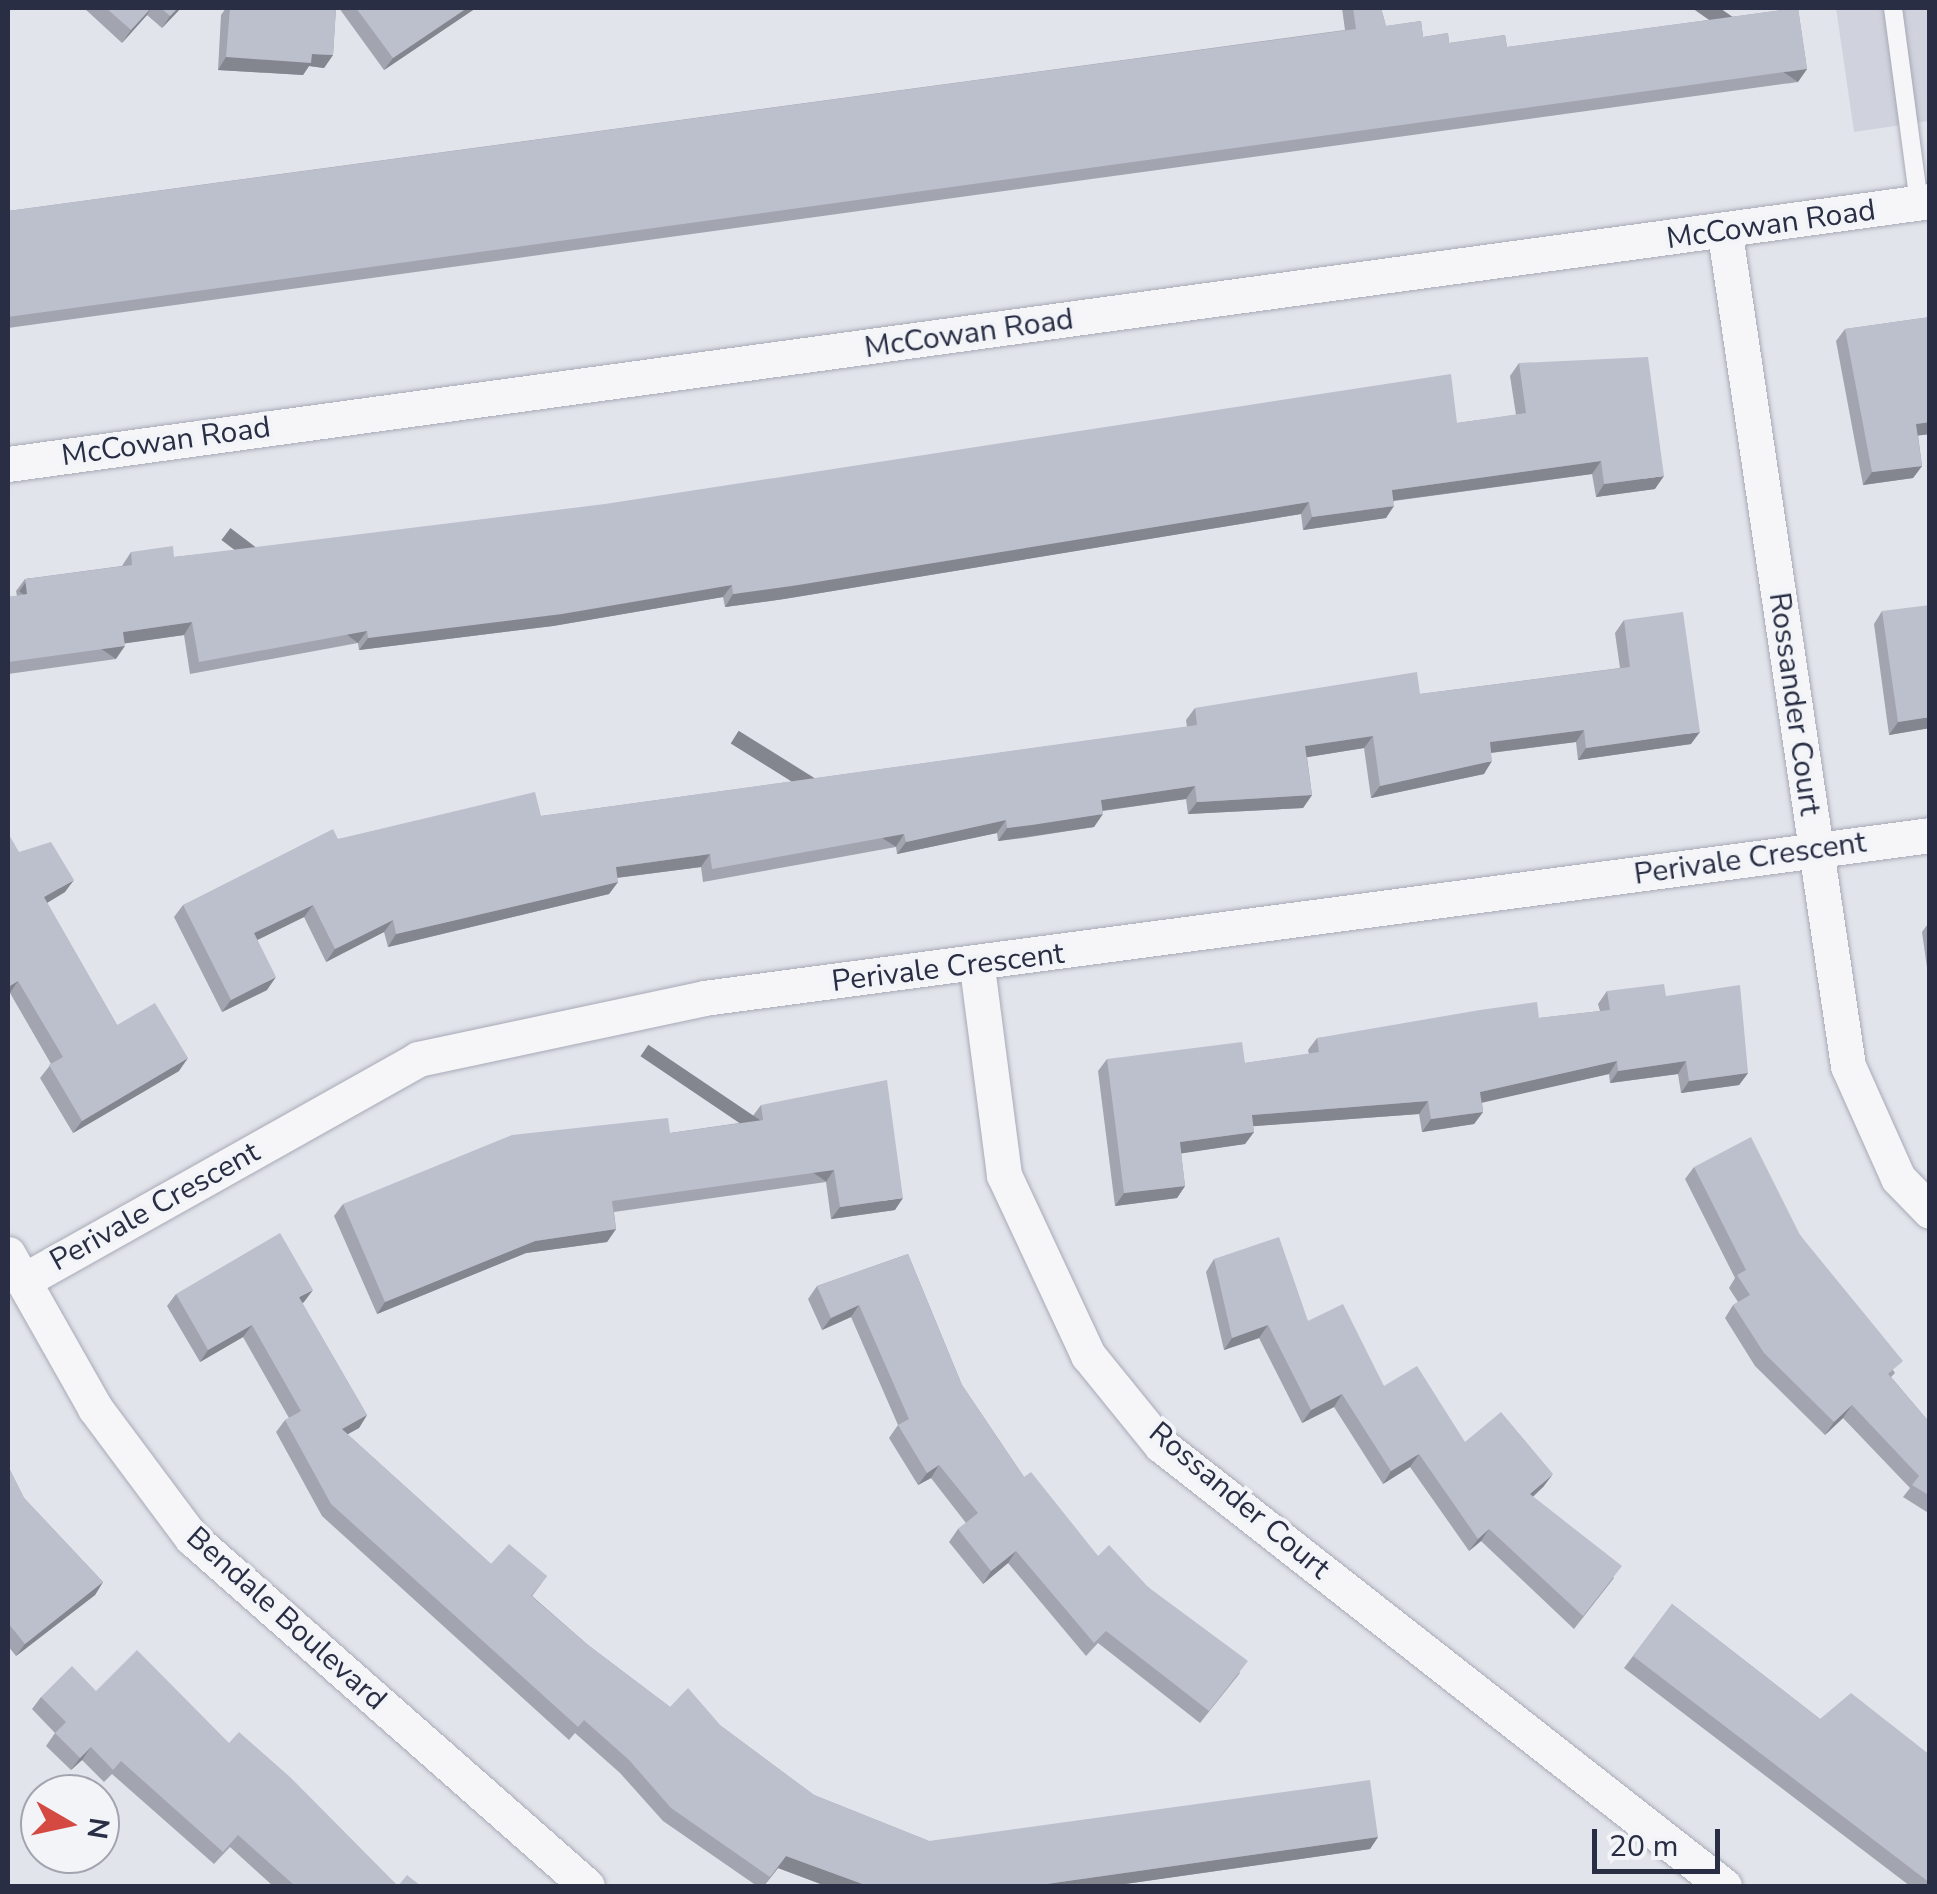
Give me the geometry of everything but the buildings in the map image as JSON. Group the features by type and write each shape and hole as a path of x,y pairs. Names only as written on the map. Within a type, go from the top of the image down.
{"street":[{"name":"McCowan Road","path":"8,464 1725,234 1924,202"},
{"name":"Rossander Court","path":"1725,234 1848,1066 1898,1178 1930,1211"},
{"name":"Perivale Crescent","path":"16,1268 418,1059 704,998 978,967 1930,835"},
{"name":"Rossander Court","path":"978,967 1004,1174 1088,1355 1161,1444 1724,1886"},
{"name":"Bendale Boulevard","path":"16,1268 94,1408 192,1538 587,1886"}],"lane":[{"path":"1893,8 1924,202"}],"shaded area":[{"path":"1836,8 1929,8 1929,121 1854,132"}]}
